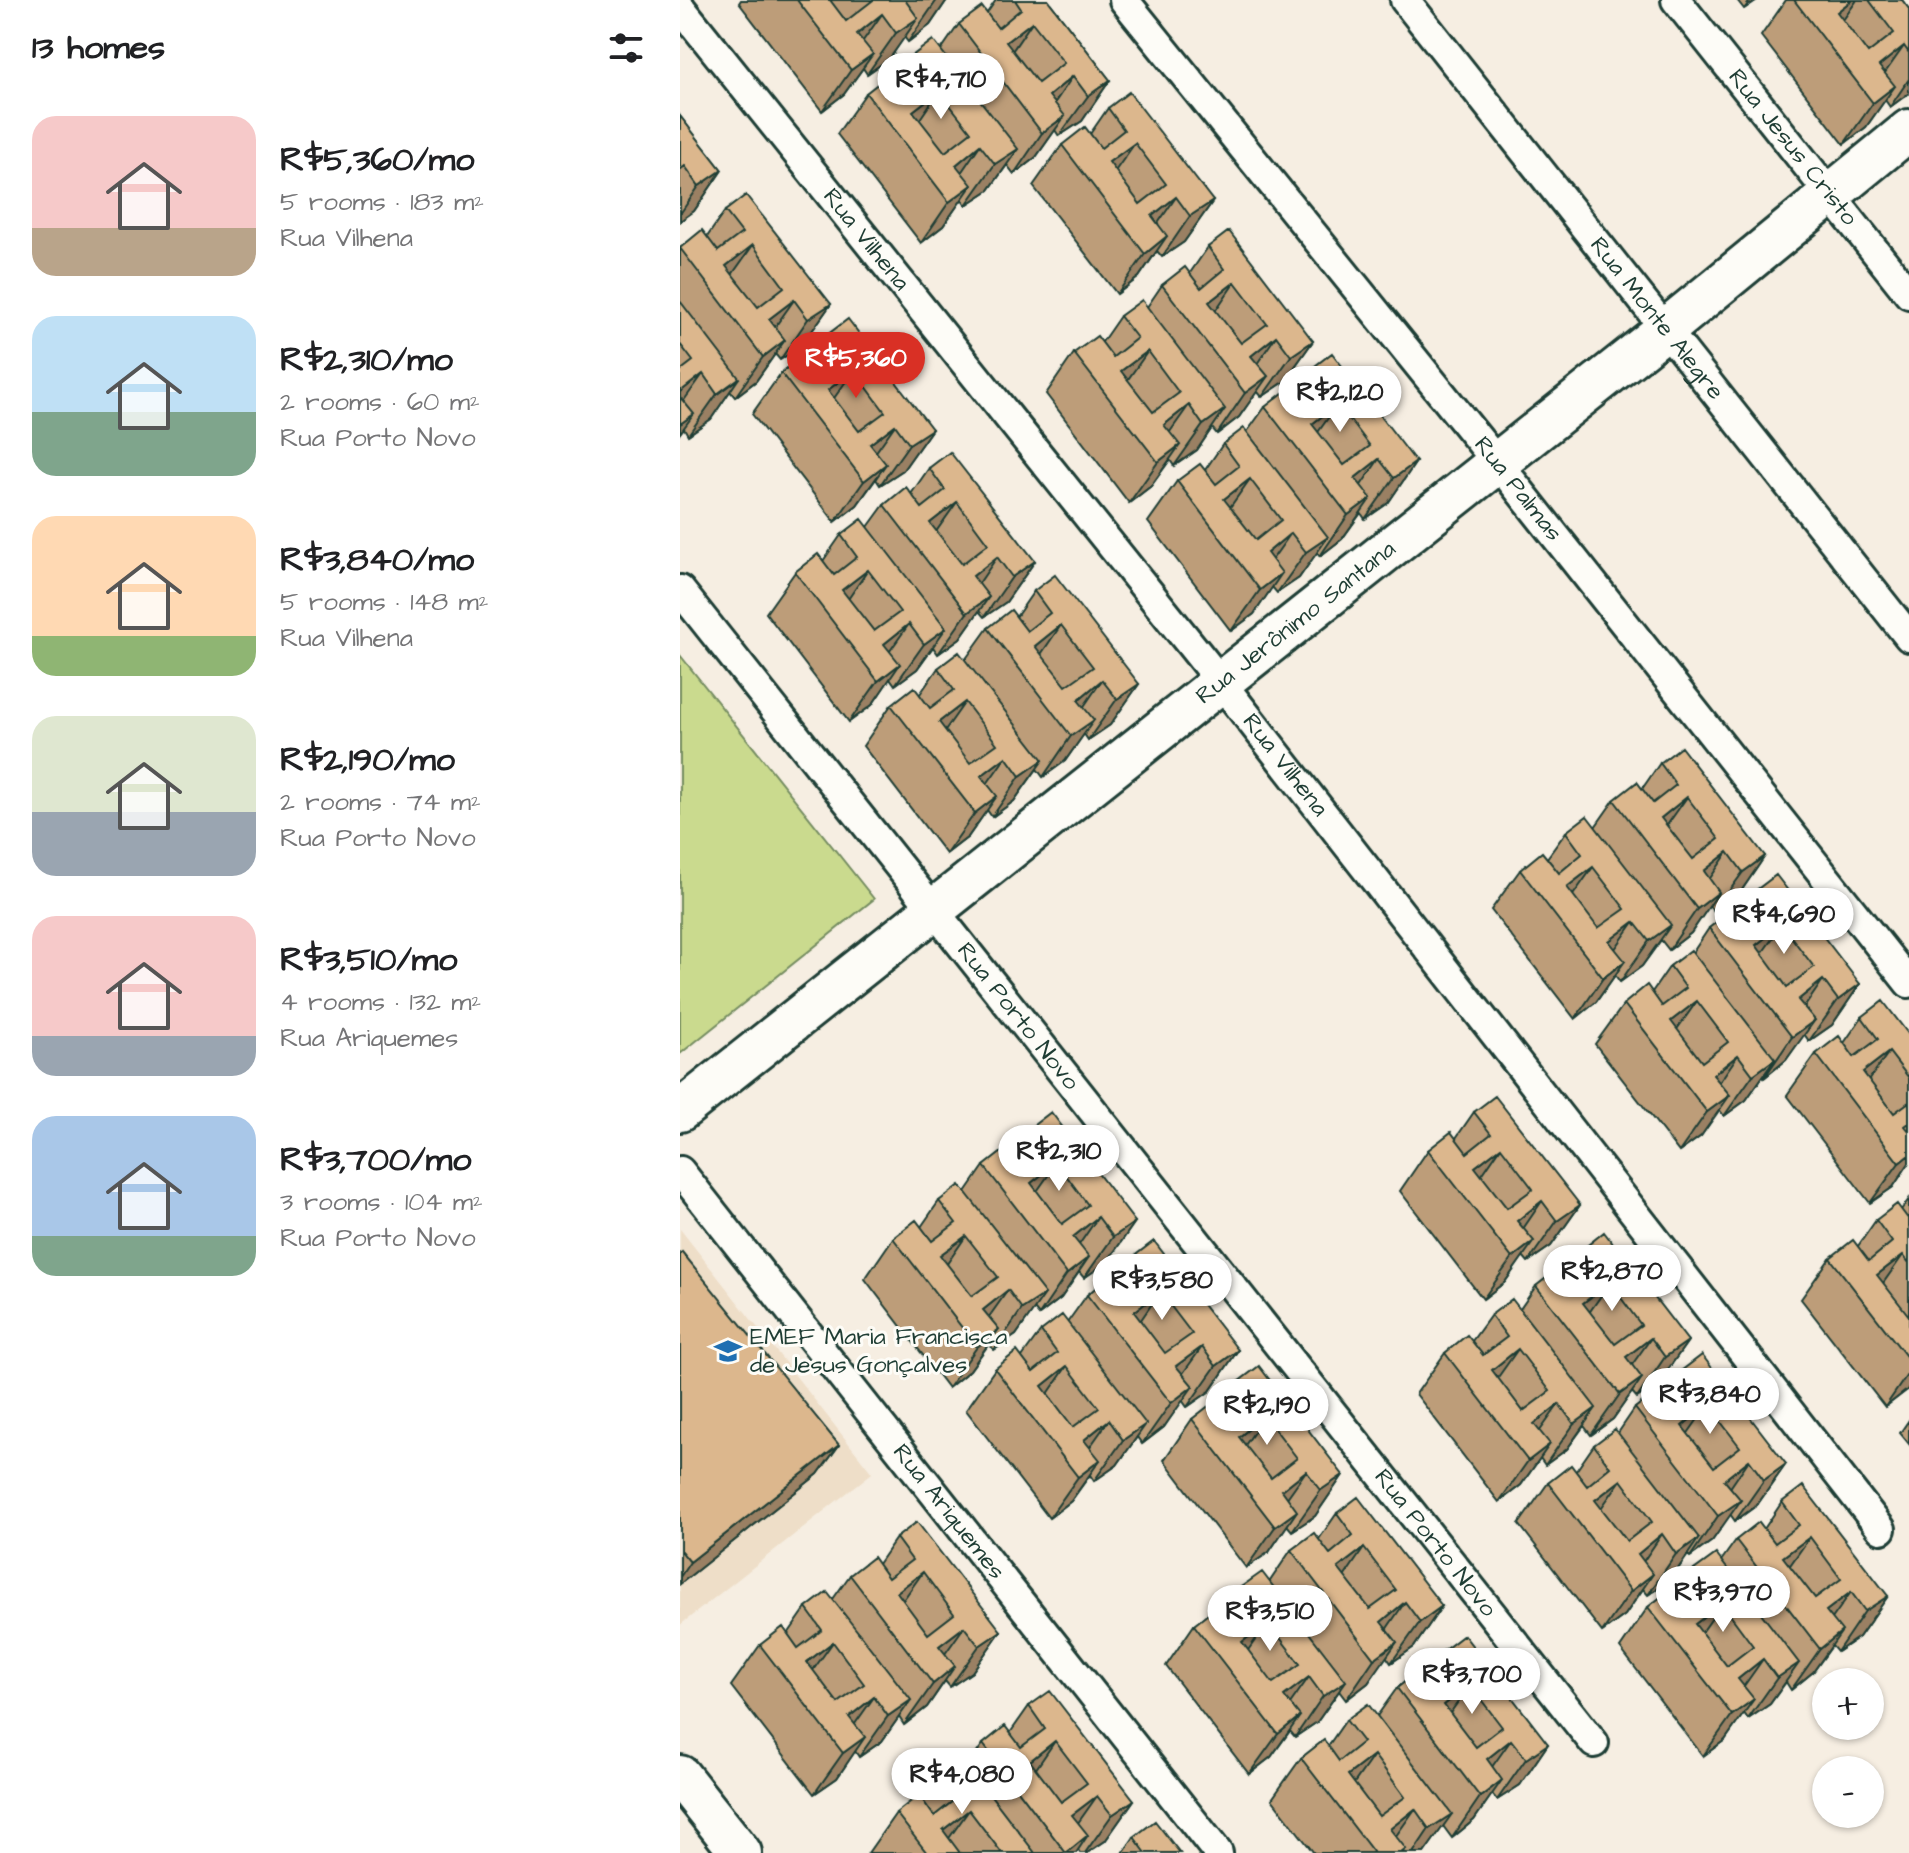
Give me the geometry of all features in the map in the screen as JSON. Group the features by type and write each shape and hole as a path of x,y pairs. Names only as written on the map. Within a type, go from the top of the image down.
{"street":[{"name":"Rua Palmas","path":"1124,0 1496,461 1909,983"},
{"name":"Rua Monte Alegre","path":"1405,0 1909,637"},
{"name":"Rua Jesus Cristo","path":"1676,0 1909,294"},
{"name":"Rua Vilhena","path":"680,7 1219,680 1881,1529"},
{"name":"Rua Jerônimo Santana","path":"680,1111 1219,680 1666,329 1909,130"},
{"name":"Rua Porto Novo","path":"680,590 1594,1743"},
{"name":"Rua Ariquemes","path":"680,1171 1218,1853"},
{"path":"680,1776 741,1853"}],"shaded area":[{"name":"EMEF Maria Francisca de Jesus Gonçalves","path":"680,1229 872,1473 680,1625"}],"green space":[{"path":"680,655 874,899 680,1054"}],"building":[{"path":"797,0 830,0 846,21 871,0 905,0 918,18 896,33 882,14 857,34 873,54 851,70"},
{"path":"1015,0 1048,0 1110,80 1088,96 1073,76 1049,96 1065,116 1042,133 959,24 982,7 998,28 1021,9","holes":["1032,22 1064,63 1038,83 1006,42"]},
{"path":"1794,0 1852,0 1837,12 1868,53 1894,33 1869,0 1902,0 1909,9 1909,53 1904,46 1879,66 1895,86 1873,103"},
{"path":"933,40 1018,149 995,164 980,145 956,165 972,185 949,202 866,93 889,75 905,96 928,78 912,56","holes":["939,91 971,132 945,152 913,111"]},
{"path":"1129,92 1213,201 1190,216 1176,197 1152,216 1167,236 1145,254 1062,145 1085,127 1101,148 1124,130 1108,108","holes":["1135,143 1166,184 1140,204 1109,162"]},
{"path":"680,116 722,170 699,186 685,166 680,170"},
{"path":"746,195 831,304 808,319 794,300 769,319 785,340 763,357 680,248 702,230 718,251 742,233 725,211","holes":["753,245 784,287 758,307 726,266"]},
{"path":"1229,231 1313,341 1291,356 1276,336 1251,356 1268,376 1245,393 1162,285 1185,267 1201,288 1224,269 1208,247","holes":["1235,282 1267,324 1241,343 1209,302"]},
{"path":"1142,300 1225,409 1203,425 1189,405 1164,425 1180,445 1158,462 1074,353 1097,336 1113,357 1137,338 1120,316","holes":["1148,351 1179,393 1153,412 1121,371"]},
{"path":"680,301 739,378 717,394 703,374 680,392 680,371 693,361 680,344"},
{"path":"848,319 932,429 909,444 895,425 870,444 886,464 864,481 781,373 803,355 819,376 843,357 827,335","holes":["854,370 885,412 859,431 828,390"]},
{"path":"1332,353 1416,462 1394,478 1379,459 1355,478 1371,498 1348,515 1265,407 1288,389 1304,410 1327,391 1311,369","holes":["1338,404 1370,446 1344,465 1312,424"]},
{"path":"680,397 694,414 680,424"},
{"path":"1244,428 1328,537 1306,552 1291,533 1267,553 1282,573 1260,590 1177,481 1200,464 1216,484 1239,466 1223,444","holes":["1250,479 1281,520 1256,540 1224,499"]},
{"path":"950,452 1035,561 1012,577 997,557 973,576 989,597 967,613 884,505 906,487 922,508 945,490 929,468","holes":["957,502 988,544 962,564 930,523"]},
{"path":"862,519 946,628 924,644 909,624 884,644 900,664 878,681 795,572 818,554 834,575 857,557 841,535","holes":["868,570 900,612 874,631 842,590"]},
{"path":"1055,575 1139,684 1117,699 1102,680 1078,700 1094,720 1071,736 988,628 1011,610 1027,631 1050,613 1034,591","holes":["1061,625 1093,667 1066,686 1035,646"]},
{"path":"959,652 1043,760 1020,776 1006,757 981,776 997,796 975,813 891,705 914,687 930,708 954,690 938,668","holes":["965,702 997,744 970,763 939,722"]},
{"path":"1681,747 1765,856 1743,872 1728,852 1704,871 1719,892 1697,909 1614,800 1637,782 1653,803 1676,785 1660,763","holes":["1687,797 1719,839 1693,859 1661,818"]},
{"path":"1587,816 1671,925 1649,941 1634,922 1609,941 1625,961 1603,978 1520,870 1542,852 1559,873 1582,854 1566,832","holes":["1593,867 1625,909 1598,928 1567,887"]},
{"path":"1776,875 1860,984 1838,1000 1823,980 1798,1000 1815,1020 1792,1037 1709,928 1732,910 1747,931 1771,913 1755,891","holes":["1782,925 1814,967 1787,987 1756,945"]},
{"path":"1691,950 1775,1059 1753,1075 1738,1055 1713,1075 1730,1095 1707,1112 1624,1004 1647,985 1662,1006 1686,988 1670,966","holes":["1697,1001 1728,1042 1702,1062 1671,1021"]},
{"path":"1883,1001 1909,1035 1909,1078 1889,1052 1863,1072 1894,1113 1909,1102 1909,1123 1905,1126 1909,1131 1909,1155 1899,1163 1816,1054 1839,1036 1854,1057 1878,1039 1862,1017"},
{"path":"1495,1096 1580,1205 1557,1221 1542,1201 1517,1221 1534,1241 1512,1258 1428,1150 1451,1132 1467,1153 1491,1134 1474,1112","holes":["1501,1147 1533,1189 1507,1208 1475,1167"]},
{"path":"1051,1112 1135,1222 1113,1237 1098,1217 1073,1237 1089,1257 1067,1274 984,1166 1007,1148 1022,1169 1046,1151 1030,1128","holes":["1057,1163 1088,1205 1062,1224 1031,1183"]},
{"path":"960,1185 1045,1294 1022,1309 1008,1290 983,1310 999,1329 977,1347 893,1238 916,1220 932,1241 956,1223 939,1201","holes":["966,1236 998,1277 972,1296 940,1255"]},
{"path":"1897,1204 1909,1220 1909,1263 1903,1255 1877,1275 1909,1316 1909,1360 1830,1258 1853,1240 1869,1261 1892,1242 1876,1220"},
{"path":"1604,1232 1688,1341 1665,1357 1651,1338 1626,1357 1642,1378 1620,1394 1536,1286 1559,1268 1575,1289 1598,1271 1583,1249","holes":["1610,1283 1641,1325 1615,1344 1583,1303"]},
{"path":"1154,1241 1238,1350 1216,1366 1202,1347 1176,1366 1193,1386 1171,1403 1087,1295 1110,1276 1125,1297 1149,1279 1133,1257","holes":["1160,1292 1192,1334 1165,1353 1134,1312"]},
{"name":"EMEF Maria Francisca de Jesus Gonçalves","path":"682,1252 839,1445 690,1562 680,1550"},
{"path":"1512,1299 1596,1408 1574,1424 1559,1404 1534,1424 1550,1444 1528,1461 1445,1353 1467,1335 1483,1355 1507,1337 1491,1315","holes":["1518,1349 1550,1391 1523,1411 1492,1370"]},
{"path":"1062,1315 1146,1424 1123,1440 1109,1420 1084,1440 1100,1460 1078,1477 995,1369 1017,1351 1033,1372 1057,1353 1041,1331","holes":["1067,1366 1099,1408 1073,1427 1042,1386"]},
{"path":"1702,1355 1786,1464 1764,1480 1749,1460 1724,1480 1741,1500 1718,1516 1635,1408 1658,1390 1674,1411 1697,1393 1681,1371","holes":["1708,1405 1740,1447 1714,1467 1682,1426"]},
{"path":"1259,1366 1343,1475 1321,1490 1306,1471 1282,1490 1297,1511 1275,1527 1192,1419 1215,1401 1231,1422 1254,1404 1238,1382","holes":["1265,1416 1297,1458 1271,1478 1239,1437"]},
{"path":"1615,1429 1699,1538 1676,1554 1662,1534 1638,1554 1653,1574 1631,1591 1548,1483 1571,1465 1587,1486 1610,1467 1594,1445","holes":["1621,1480 1652,1522 1627,1541 1595,1500"]},
{"path":"1803,1486 1888,1596 1865,1611 1851,1592 1826,1611 1842,1631 1820,1649 1736,1540 1759,1522 1775,1543 1799,1525 1782,1502","holes":["1810,1537 1841,1579 1815,1598 1783,1557"]},
{"path":"1358,1497 1442,1606 1420,1622 1405,1602 1381,1622 1397,1642 1374,1659 1291,1550 1314,1533 1330,1554 1353,1535 1337,1513","holes":["1364,1548 1396,1590 1370,1609 1338,1568"]},
{"path":"917,1522 1001,1631 979,1646 964,1627 939,1646 955,1666 933,1684 850,1575 873,1557 888,1578 912,1560 896,1538","holes":["923,1572 954,1614 928,1634 897,1592"]},
{"path":"1716,1554 1799,1663 1777,1678 1763,1659 1738,1679 1754,1699 1732,1715 1648,1607 1671,1589 1687,1610 1710,1592 1694,1570","holes":["1722,1604 1753,1646 1727,1666 1695,1624"]},
{"path":"1262,1572 1346,1681 1323,1696 1309,1677 1284,1696 1300,1716 1278,1734 1194,1625 1217,1607 1233,1628 1257,1610 1241,1587","holes":["1268,1622 1300,1664 1273,1683 1242,1642"]},
{"path":"827,1592 911,1700 888,1716 874,1697 849,1717 865,1737 843,1753 760,1645 783,1627 798,1648 822,1630 806,1608","holes":["833,1642 864,1684 838,1703 807,1662"]},
{"path":"1464,1635 1548,1744 1526,1759 1511,1740 1487,1759 1502,1780 1480,1797 1397,1688 1420,1670 1436,1691 1459,1673 1443,1651","holes":["1470,1685 1502,1727 1476,1747 1444,1705"]},
{"path":"1050,1691 1134,1800 1112,1815 1097,1796 1072,1815 1088,1835 1066,1853 983,1744 1005,1726 1021,1747 1045,1729 1029,1706","holes":["1055,1741 1087,1783 1061,1802 1030,1761"]},
{"path":"1368,1704 1452,1814 1429,1829 1415,1809 1390,1829 1406,1849 1401,1853 1374,1853 1301,1758 1324,1740 1339,1761 1363,1742 1346,1720","holes":["1374,1755 1405,1797 1379,1816 1348,1775"]},
{"path":"963,1759 1035,1853 999,1853 969,1810 943,1830 960,1853 927,1853 896,1813 919,1795 934,1816 958,1797 942,1776"},
{"path":"1155,1821 1180,1853 1146,1853 1134,1837"}],"place":[{"name":"EMEF Maria Francisca de Jesus Gonçalves","path":"728,1351"}]}
